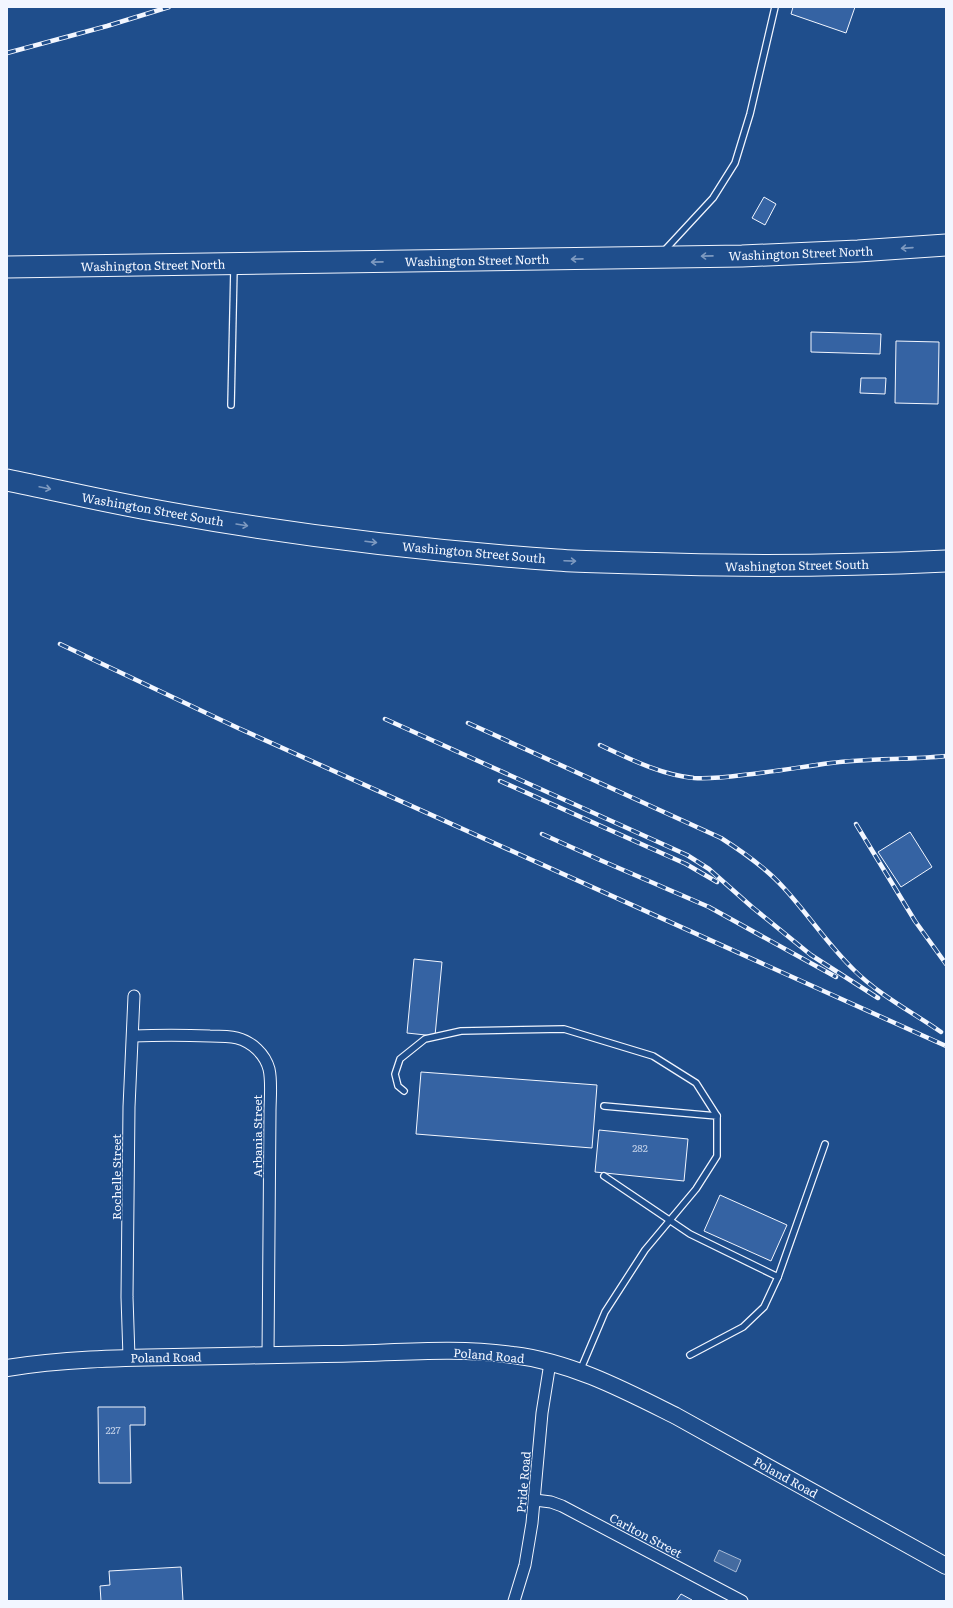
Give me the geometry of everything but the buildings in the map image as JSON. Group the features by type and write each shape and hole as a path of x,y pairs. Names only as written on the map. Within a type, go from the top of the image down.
{"highway":[{"name":"Washington Street North","path":"7,268 658,257 858,251 946,245"},
{"name":"Washington Street South","path":"7,480 170,513 271,529 379,543 512,556 559,560 682,565 762,566 946,561"}],"street":[{"name":"Rochelle Street","path":"129,1357 127,1297 129,1107 134,996"},
{"name":"Arbania Street","path":"133,1036 190,1035 230,1037 243,1040 254,1046 265,1058 270,1076 268,1355"},
{"name":"Poland Road","path":"7,1368 44,1362 129,1357 372,1354 438,1351 472,1351 514,1355 550,1363 580,1372 632,1393 946,1566"},
{"name":"Pride Road","path":"514,1601 525,1565 532,1523 542,1413 550,1363"},
{"name":"Carlton Street","path":"535,1500 551,1502 562,1506 742,1601"}],"lane":[{"path":"658,257 713,198 735,163 750,114 775,7"},
{"path":"231,405 235,264"},
{"path":"404,1091 398,1086 395,1074 400,1059 425,1039 461,1031 564,1029 653,1056 696,1083 717,1116 717,1156 696,1189 645,1250 605,1312 580,1372"},
{"path":"604,1106 717,1116"},
{"path":"690,1355 743,1327 764,1307 778,1277 825,1144"},
{"path":"604,1176 690,1234 778,1277"}],"water":[{"path":"719,1550 741,1560 736,1572 714,1561"}],"railway":[{"path":"7,53 107,26 169,7"},
{"path":"60,644 238,728 946,1046"},
{"path":"385,719 687,855 709,869 752,907 811,955 878,998"},
{"path":"468,723 721,838 729,843 754,860 776,880 792,897 835,950 864,979 885,995 941,1032"},
{"path":"600,745 634,761 658,770 670,774 694,778 718,778 754,774 845,761 946,756"},
{"path":"500,781 686,864 717,882"},
{"path":"856,824 915,921 946,964"},
{"path":"542,834 709,907 836,977"}]}
